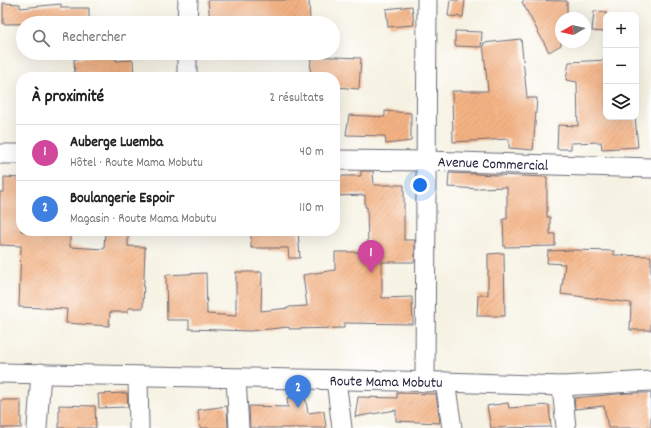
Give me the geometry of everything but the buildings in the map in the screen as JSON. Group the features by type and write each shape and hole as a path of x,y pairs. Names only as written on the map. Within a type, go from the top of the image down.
{"street":[{"path":"187,16 188,0"},
{"path":"425,382 427,0"},
{"path":"187,60 187,72"},
{"path":"0,154 16,154"},
{"name":"Avenue Commercial","path":"340,160 426,161 651,168"},
{"path":"37,428 41,373"},
{"name":"Route Mama Mobutu","path":"0,374 41,373 138,377 446,382 562,386 651,381"},
{"path":"138,377 139,428"},
{"path":"236,379 239,428"},
{"path":"336,380 342,428"},
{"path":"446,382 452,428"},
{"path":"562,386 566,428"}],"place":[{"name":"Auberge Luemba","path":"371,273"},
{"name":"Boulangerie Espoir","path":"298,408"}]}
